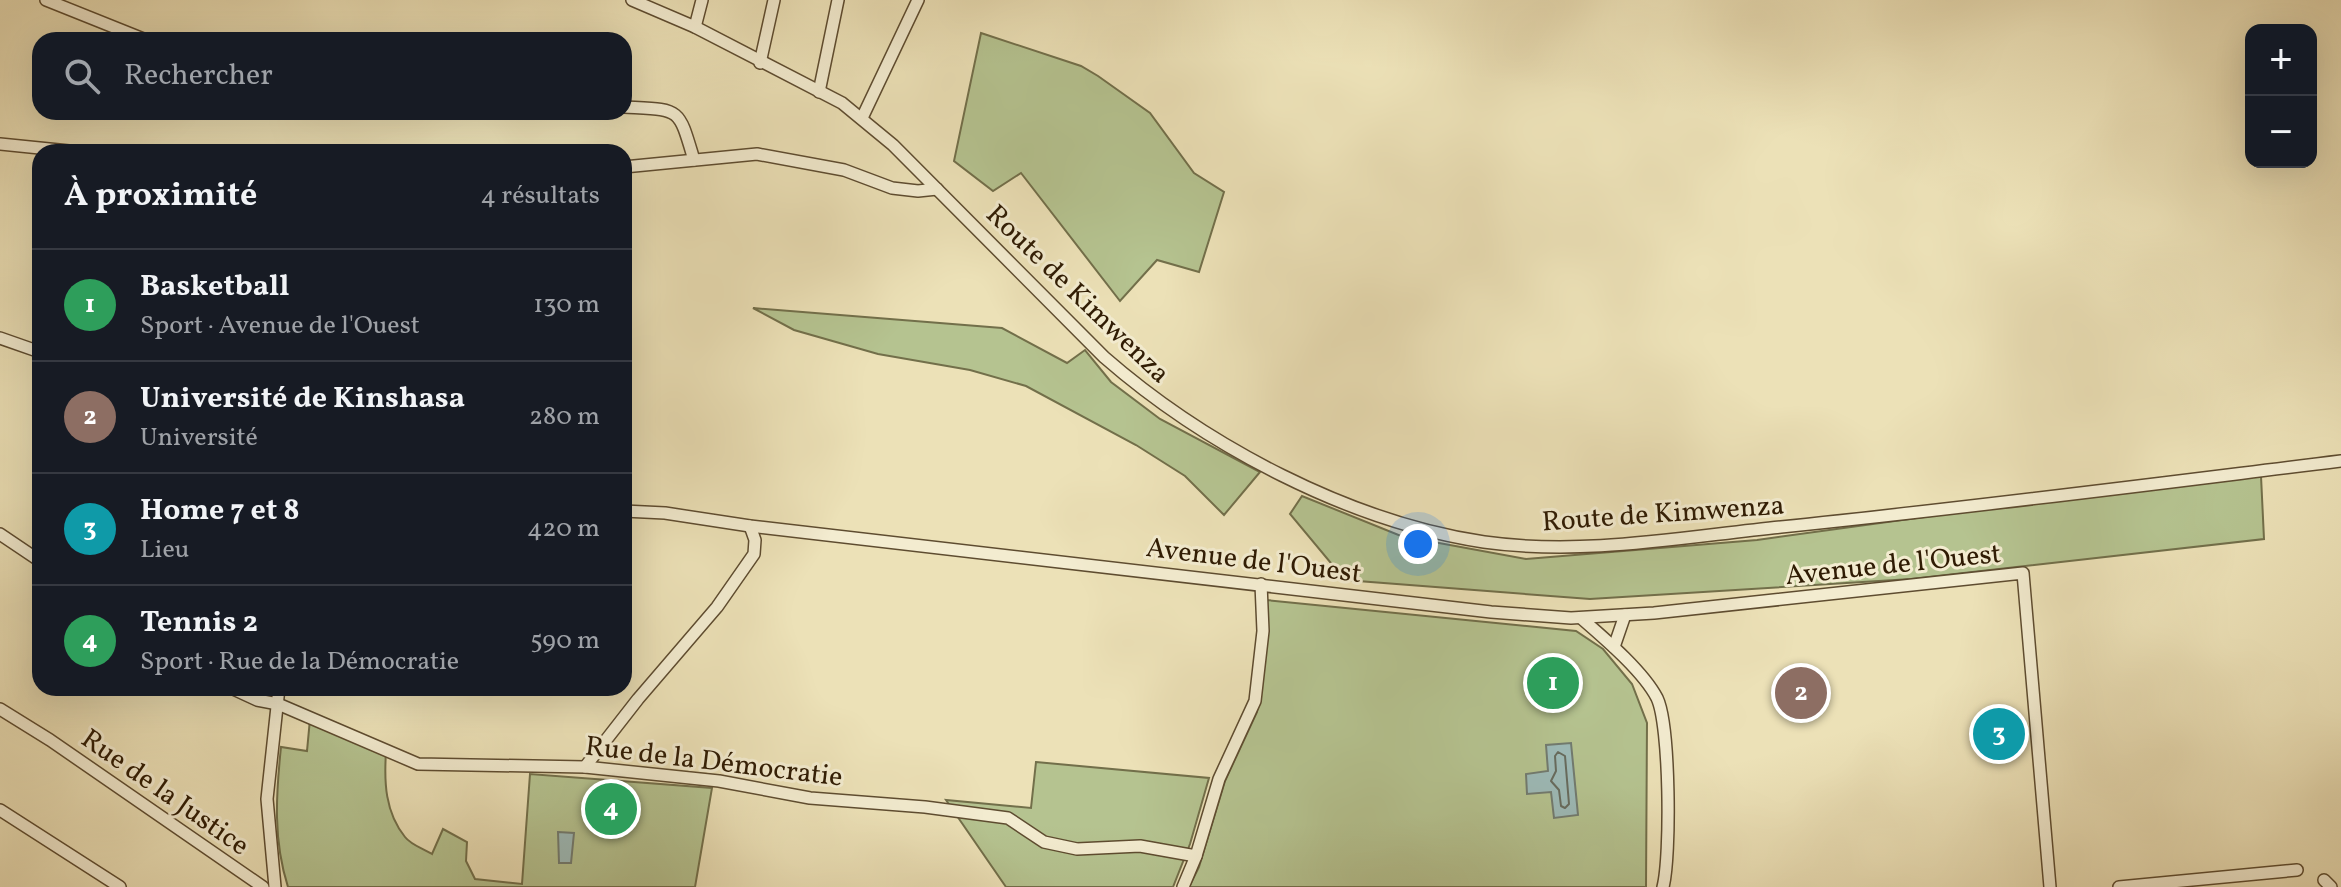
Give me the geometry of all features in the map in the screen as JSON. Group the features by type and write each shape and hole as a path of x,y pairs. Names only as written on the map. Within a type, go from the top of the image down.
{"street":[{"path":"46,0 126,32"},
{"name":"Route de Kimwenza","path":"632,0 695,27 842,103 862,118 1104,357 1142,390 1198,430 1329,496 1398,521 1472,539 1548,548 1636,544 2037,500 2341,461"},
{"path":"695,27 702,0"},
{"path":"760,63 774,0"},
{"path":"819,92 838,0"},
{"path":"862,118 918,0"},
{"path":"632,108 674,113 682,120 694,160"},
{"path":"0,144 32,147"},
{"path":"632,166 757,154 844,170 892,188 918,191 937,189"},
{"path":"0,338 32,349"},
{"name":"Avenue de l'Ouest","path":"632,511 1491,612 1581,618 2023,573 2050,887"},
{"path":"585,767 717,607 754,554 755,540 750,526"},
{"path":"0,534 32,556"},
{"path":"1183,887 1196,856 1219,779 1255,701 1263,631 1261,584"},
{"path":"1614,647 1625,615"},
{"path":"1581,618 1614,647 1658,701 1665,738 1667,809 1663,887"},
{"name":"Rue de la Démocratie","path":"248,696 278,704 418,764 585,767 719,781 810,798 925,807 1008,818 1044,842 1077,849 1140,846 1196,856"},
{"path":"275,887 267,799 278,696"},
{"name":"Rue de la Justice","path":"0,709 263,887"},
{"path":"0,810 120,887"},
{"path":"2119,887 2297,870"}],"green space":[{"path":"981,33 1081,66 1098,76 1150,113 1194,173 1224,192 1199,272 1157,260 1120,301 1021,173 993,191 954,161"},
{"path":"753,308 1002,328 1067,363 1085,350 1111,382 1160,419 1260,472 1224,515 1185,476 1136,445 1026,386 970,370 878,354 794,330"},
{"path":"2261,476 2264,539 1911,579 1590,599 1345,580 1290,514 1302,496 1401,536 1526,559 1757,540 2070,497"},
{"path":"1266,600 1576,631 1603,649 1632,684 1647,723 1646,887 1189,887 1199,867 1225,781 1257,712 1263,675"},
{"path":"310,719 386,752 387,796 393,817 405,837 432,854 443,829 467,842 466,861 475,879 522,884 530,774 712,788 695,887 288,887 280,852 277,817 281,747 307,751"},
{"path":"1036,762 1209,778 1190,844 1173,887 1006,887 946,800 1031,808"}],"water":[{"path":"1571,743 1578,815 1554,818 1551,792 1527,794 1526,774 1548,771 1546,745"},
{"path":"558,832 574,833 571,863 559,863"}],"place":[{"name":"Basketball","path":"1553,683"},
{"name":"Université de Kinshasa","path":"1801,693"},
{"name":"Home 7 et 8","path":"1999,734"},
{"name":"Tennis 2","path":"611,809"}]}
